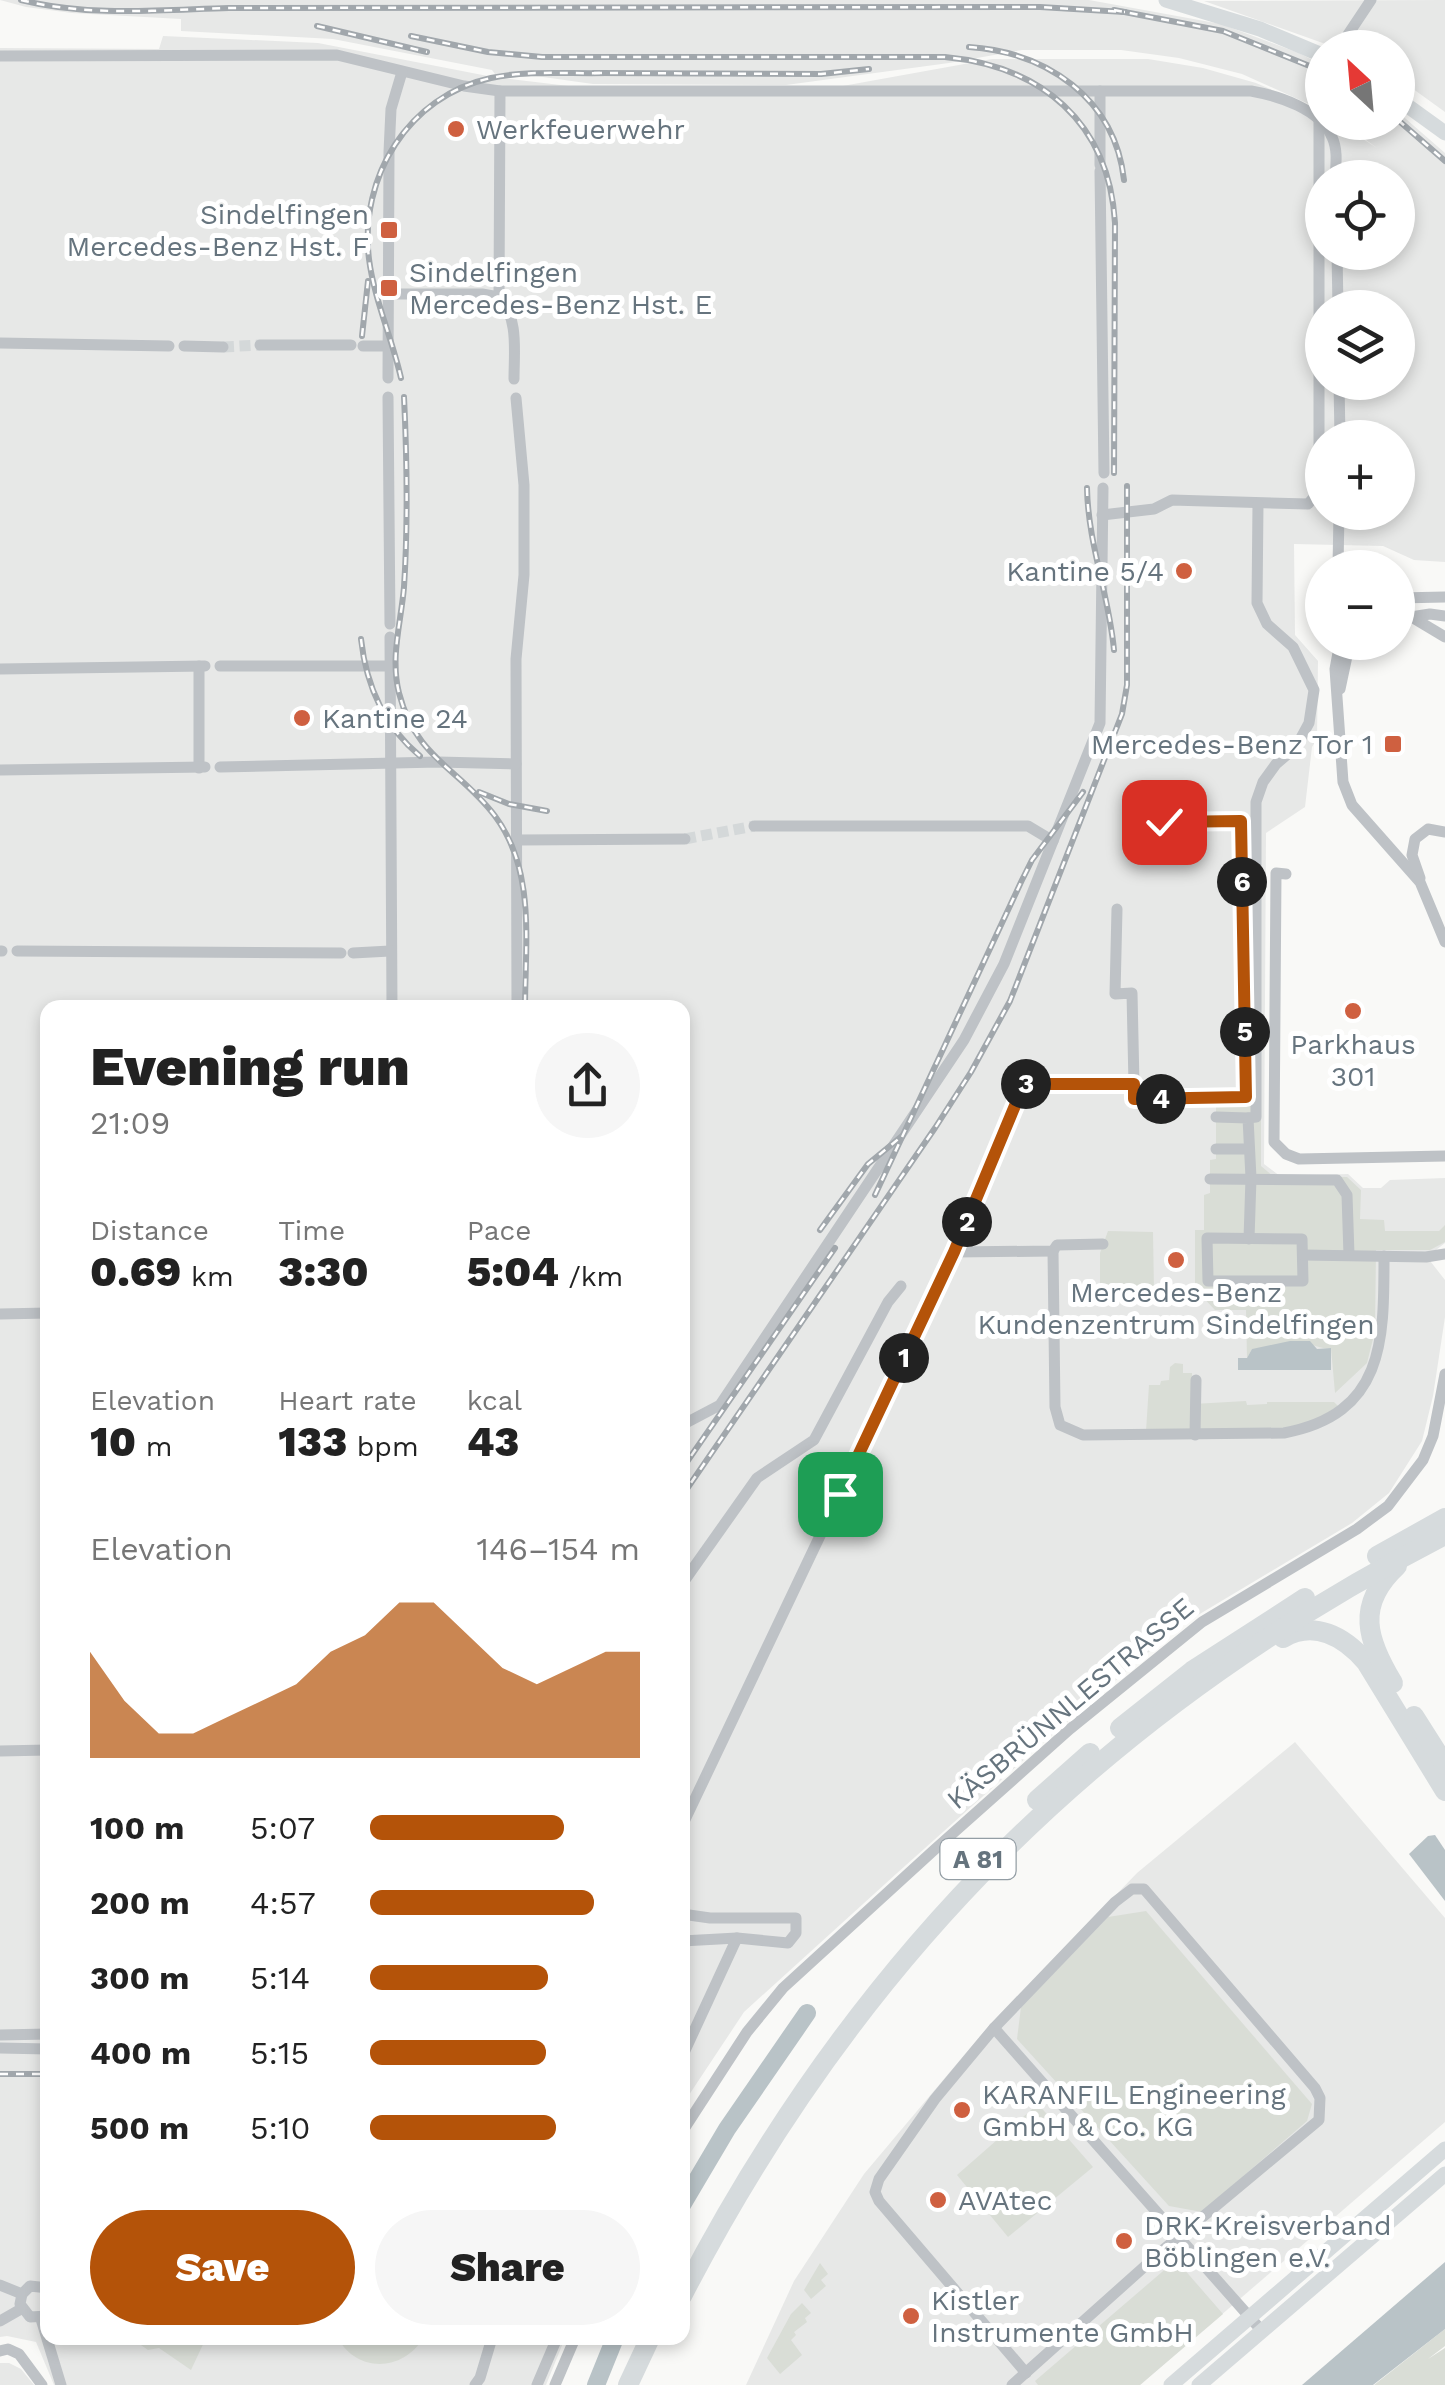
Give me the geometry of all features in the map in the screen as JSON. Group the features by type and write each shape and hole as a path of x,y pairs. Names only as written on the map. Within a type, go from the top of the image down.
{"highway":[{"path":"1382,1553 1445,1505"},
{"name":"A 81","path":"690,2256 734,2176 809,2060 890,1953 966,1870 1064,1775 1170,1687 1281,1612 1445,1518"},
{"name":"A 81","path":"690,2282 779,2126 827,2055 895,1969 1024,1830 1182,1697 1288,1624 1445,1536"},
{"path":"1418,1549 1382,1580 1370,1606 1369,1629 1385,1669 1445,1765"},
{"path":"1182,1697 1290,1634 1307,1629 1323,1631 1352,1646 1366,1662 1445,1791"},
{"path":"628,2385 647,2345"},
{"path":"642,2385 659,2345"}],"main road":[{"path":"1166,0 1260,29 1305,48"},
{"path":"1415,111 1445,133"},
{"path":"1171,2385 1445,2149"},
{"path":"1199,2385 1445,2174"},
{"path":"1286,2286 1290,2298 1299,2300"},
{"path":"1204,2356 1213,2359 1216,2370"}],"street":[{"path":"1351,30 1371,0"},
{"path":"0,56 338,56 500,91 1251,91 1268,94 1305,112"},
{"path":"388,378 392,109 402,72"},
{"path":"499,297 500,91"},
{"path":"1100,91 1104,473"},
{"path":"1102,514 1154,508 1172,500 1308,504 1319,492 1319,140"},
{"path":"389,294 499,297 509,308 512,320 514,379"},
{"path":"0,343 169,346"},
{"path":"260,345 389,346"},
{"path":"184,346 223,346"},
{"path":"388,398 392,1000"},
{"path":"516,398 524,500 524,575 516,659 517,1000"},
{"path":"690,1421 720,1405 964,1040 1004,964 1100,724 1103,488"},
{"path":"1216,1118 1256,1118 1256,802 1263,782 1296,747 1309,723 1314,690 1294,647 1267,624 1257,602 1258,504"},
{"path":"1415,598 1445,597"},
{"path":"1415,617 1445,616"},
{"path":"1415,622 1445,637"},
{"path":"1337,660 1342,782 1352,805 1420,882"},
{"path":"1337,702 1346,660"},
{"path":"0,669 202,666 202,768 0,770"},
{"path":"220,666 389,666"},
{"path":"220,768 438,762 516,764"},
{"path":"1116,909 1115,994 1132,993 1134,1099 1246,1097 1241,821 1164,822"},
{"path":"754,826 1028,826 1054,841"},
{"path":"1445,832 1428,829 1415,839 1412,855 1445,942"},
{"path":"518,840 686,839"},
{"path":"1286,874 1276,874 1281,1046 1280,1108 1274,1142 1286,1154 1299,1159 1445,1156"},
{"path":"17,951 390,951"},
{"path":"690,1809 954,1252 1024,1084 1134,1084"},
{"path":"1248,1118 1248,1239"},
{"path":"1216,1149 1249,1149"},
{"path":"1210,1178 1332,1178 1342,1184 1347,1196 1350,1255"},
{"path":"1207,1238 1302,1239 1303,1255 1303,1281 1208,1280 1207,1238"},
{"path":"1104,1244 1058,1244 1052,1251 1054,1407 1060,1424 1084,1435 1284,1433 1302,1430 1335,1415 1365,1382 1376,1362 1382,1337 1384,1256"},
{"path":"954,1252 1052,1251"},
{"path":"1303,1255 1445,1254"},
{"path":"690,1572 757,1478 814,1440 888,1302 901,1286"},
{"path":"0,1314 40,1313"},
{"name":"KÄSBRÜNNLESTRASSE","path":"690,2120 747,2032 783,1988 1083,1718 1202,1622 1357,1530 1388,1506 1423,1460 1433,1436 1445,1374"},
{"path":"1196,1380 1196,1435"},
{"path":"0,1751 40,1750"},
{"path":"1012,2385 1026,2373 1178,2238 1319,2120 1320,2098 1315,2088 1144,1889 1132,1890 1115,1902 994,2028 935,2099 879,2179 878,2201 1026,2373"},
{"path":"690,1915 796,1918 796,1933 788,1942 738,1938 690,1941"},
{"path":"690,2040 738,1938"},
{"path":"994,2028 1262,2331"},
{"path":"0,2034 40,2034"},
{"path":"0,2048 40,2048"},
{"path":"0,2284 22,2294"},
{"path":"22,2294 40,2285"},
{"path":"22,2294 22,2309 30,2318 40,2317"},
{"path":"0,2321 22,2309"},
{"path":"51,2345 61,2385"},
{"path":"475,2385 490,2345"},
{"path":"537,2385 554,2345"},
{"path":"555,2385 572,2345"},
{"path":"0,2351 8,2349 19,2354 42,2385"}],"shaded area":[{"path":"0,0 1089,0 1221,24 1299,53 1305,56 1305,102 1242,74 1179,58 1121,50 1022,50 786,85 593,84 536,76 501,78 602,90 826,89 992,59 1148,59 1203,68 1256,83 1305,104 1305,140 1365,140 1377,148 1366,140 1415,140 1415,127 1445,153 1445,562 1415,560 1415,550 1383,546 1294,544 1295,635 1305,646 1305,660 1318,661 1317,739 1312,747 1305,807 1266,833 1264,1164 1280,1176 1348,1174 1363,1188 1381,1188 1390,1180 1445,1178 1445,1243 1427,1257 1445,1280 1445,1317 1422,1441 1389,1493 1352,1523 1178,1627 1038,1747 744,2012 690,2093 690,1000 40,1000 40,2345 562,2345 546,2385 54,2385 36,2342 0,2337 0,48 159,49 163,36 318,43 498,78 492,70 333,39 181,31 181,19 72,13"},
{"path":"1445,0 1445,112 1415,90 1415,30 1305,30 1305,37 1204,1"},
{"path":"1216,1104 1261,1105 1261,1166 1273,1176 1347,1177 1361,1190 1360,1219 1384,1220 1385,1231 1439,1231 1445,1225 1445,1242 1430,1250 1376,1250 1375,1331 1367,1363 1335,1393 1331,1348 1291,1343 1252,1349 1247,1358 1246,1310 1215,1310 1195,1289 1195,1230 1204,1230 1204,1195 1210,1193 1210,1160 1216,1159"},
{"path":"1108,1231 1153,1232 1154,1291 1142,1302 1110,1303 1100,1293 1100,1253"},
{"path":"1310,1341 1317,1349 1331,1348 1331,1370 1238,1370 1238,1358 1247,1358 1252,1349"},
{"path":"1183,1364 1183,1373 1192,1373 1193,1404 1334,1402 1338,1406 1316,1420 1291,1428 1146,1431 1149,1385 1169,1380 1170,1367"},
{"path":"1295,1742 1445,1918 1445,2122 1140,2385 746,2385 794,2281 864,2174 981,2035 1137,1873"},
{"path":"1435,1835 1445,1850 1445,1901 1409,1854 1428,1836"},
{"path":"1146,1911 1312,2104 1307,2121 1202,2212 1169,2206 1017,2039 1021,2007 1108,1917"},
{"path":"1038,2104 1093,2167 1008,2237 957,2175"},
{"path":"1176,2260 1223,2314 1140,2385 1038,2385 1035,2381"},
{"path":"1445,2262 1445,2329 1373,2385 1302,2385"},
{"path":"820,2263 828,2274 821,2280 826,2286 811,2299 804,2290"},
{"path":"802,2303 811,2313 791,2340 802,2355 780,2374 767,2358 791,2314"},
{"path":"1445,2329 1445,2346 1428,2359 1445,2348 1445,2385 1374,2385"},
{"path":"141,2345 203,2345 191,2370 159,2348 148,2350"},
{"path":"343,2345 418,2345 404,2357 381,2364 368,2363"},
{"path":"0,2363 21,2369 34,2385 0,2385"}],"waterway":[{"path":"690,2191 727,2129 807,2013"},
{"path":"596,2385 612,2345"}],"tunnel":[{"path":"223,347 260,345"},
{"path":"685,839 754,826"}],"railway":[{"path":"21,0 72,9 125,11 1040,7 1125,12"},
{"path":"1114,10 1223,31 1305,64"},
{"path":"317,26 427,52"},
{"path":"411,36 488,52 542,57 945,57 980,63 1039,87 1064,105 1084,128 1110,187 1115,223 1114,473"},
{"path":"969,47 1024,58 1072,85 1107,125 1124,180"},
{"path":"594,73 821,74 869,69"},
{"path":"401,378 371,274 368,228 381,170 395,144 436,102 491,78 606,73"},
{"path":"1415,135 1445,161"},
{"path":"362,336 368,281"},
{"path":"404,397 407,516 396,653 399,693 427,748 481,800 508,837 523,884 525,1000"},
{"path":"690,1484 935,1128 1010,1001 1122,714 1127,685 1127,486"},
{"path":"1087,488 1114,650"},
{"path":"361,639 367,672 379,704 396,732 420,756"},
{"path":"479,792 509,804 547,811"},
{"path":"875,1195 1032,860 1083,792"},
{"path":"820,1230 868,1164 902,1136"},
{"path":"690,1457 835,1248"},
{"path":"0,2074 40,2074"}],"place":[{"name":"Werkfeuerwehr","path":"456,129"},
{"name":"Sindelfingen Mercedes-Benz Hst. F","path":"389,230"},
{"name":"Sindelfingen Mercedes-Benz Hst. E","path":"389,288"},
{"name":"Kantine 5/4","path":"1184,571"},
{"name":"Kantine 24","path":"302,718"},
{"name":"Mercedes-Benz Tor 1","path":"1393,744"},
{"name":"Parkhaus 301","path":"1353,1011"},
{"name":"Mercedes-Benz Kundenzentrum Sindelfingen","path":"1176,1260"},
{"name":"KARANFIL Engineering GmbH & Co. KG","path":"962,2110"},
{"name":"AVAtec","path":"938,2200"},
{"name":"DRK-Kreisverband Böblingen e.V.","path":"1124,2241"},
{"name":"Kistler Instrumente GmbH","path":"911,2316"}],"route":[{"path":"840,1494 954,1252 1024,1084 1134,1084 1134,1099 1246,1097 1241,821 1164,822"}]}
